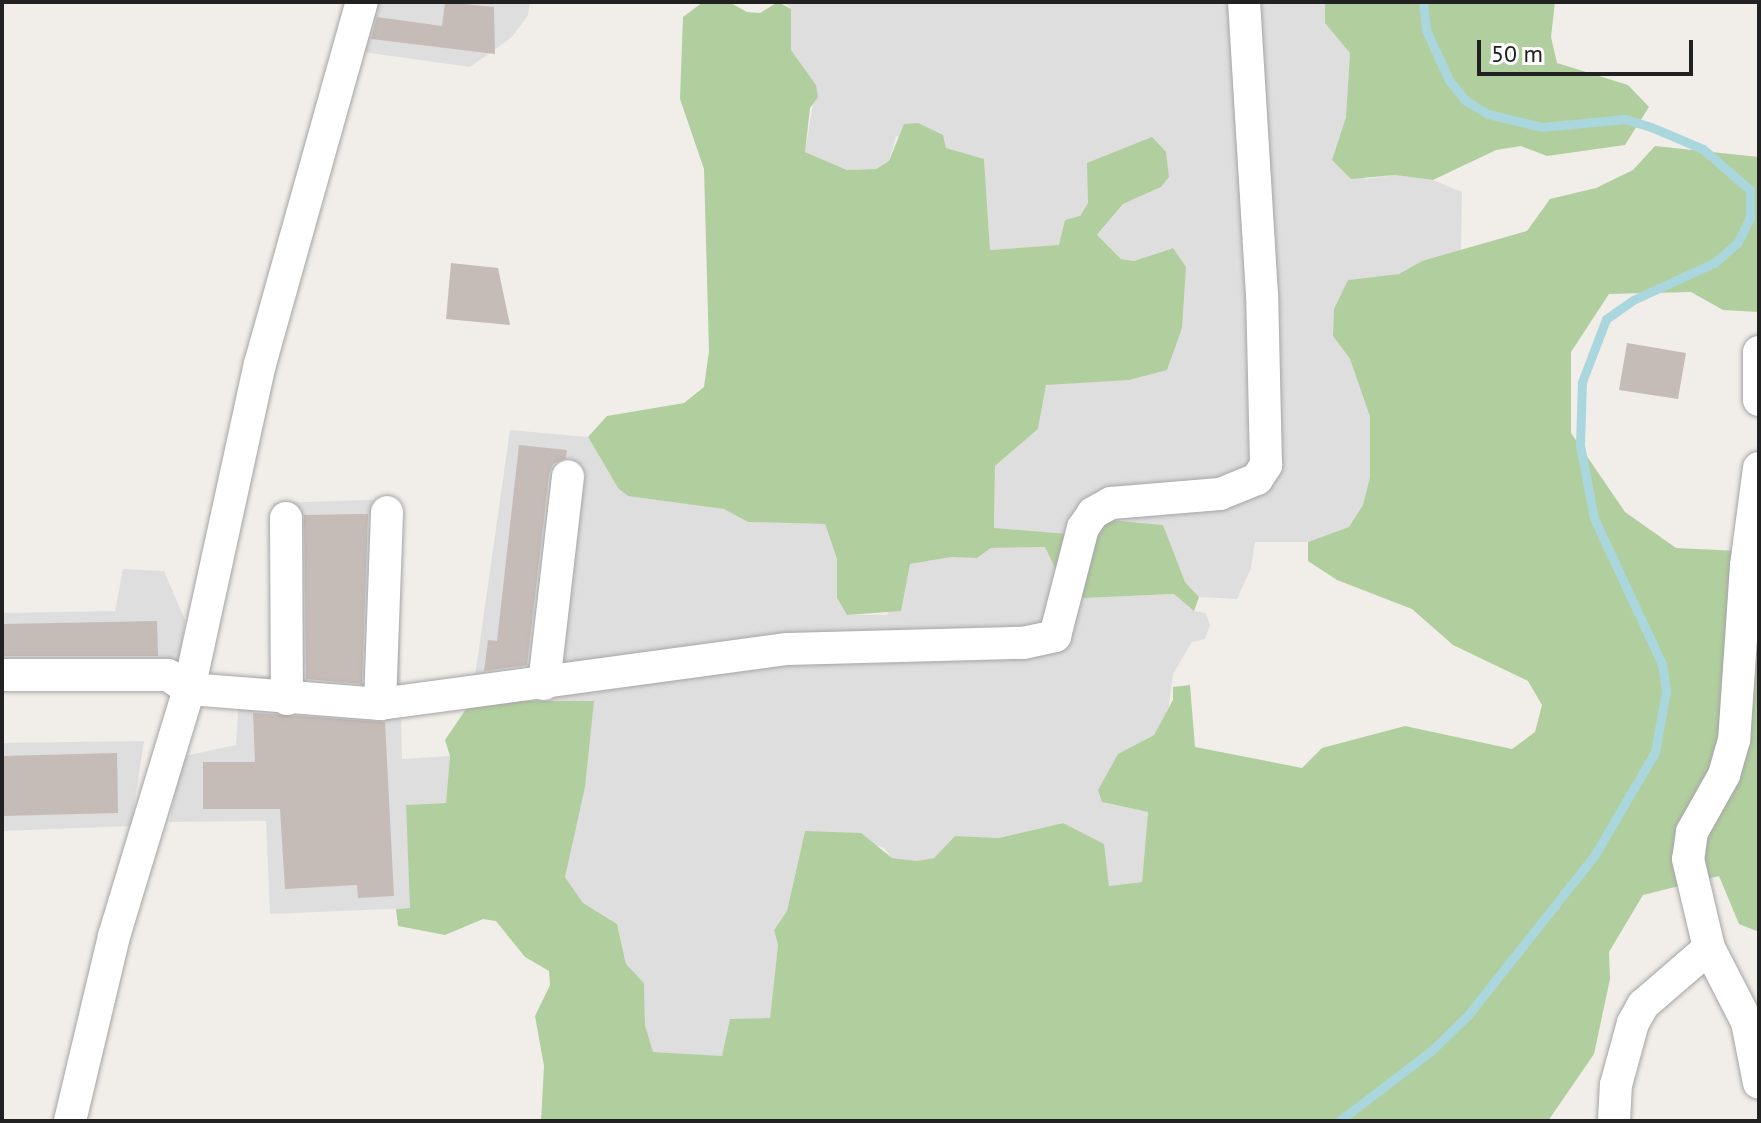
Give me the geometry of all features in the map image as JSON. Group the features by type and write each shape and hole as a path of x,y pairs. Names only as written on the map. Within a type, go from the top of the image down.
{"street":[{"path":"70,1121 114,936 189,689 260,364 362,2"},
{"path":"2,675 168,675 189,689 380,704 544,684 651,664 787,649 1041,642 1055,636 1063,620 1083,528 1093,513 1111,503 1220,494 1257,479 1266,465 1262,295 1244,2"},
{"path":"1759,352 1759,400"},
{"path":"1759,468 1746,566 1734,740 1724,775 1692,832 1688,859 1709,948 1747,1022 1759,1083"},
{"path":"544,684 568,476"},
{"path":"380,704 387,512"},
{"path":"286,518 287,699"},
{"path":"1614,1121 1616,1085 1643,1005 1709,948"}],"shaded area":[{"path":"346,2 530,2 528,15 512,37 470,67 335,48"},
{"path":"784,2 1325,2 1325,22 1350,53 1346,117 1332,160 1366,179 1395,175 1433,180 1462,192 1461,252 1422,261 1399,274 1348,280 1333,336 1350,359 1370,417 1370,477 1363,505 1349,528 1308,542 1255,542 1251,568 1237,599 1199,597 1185,582 1162,525 1068,534 994,529 995,466 1038,429 1046,385 1077,381 1172,248 1134,261 1121,259 1097,236 1123,204 1161,187 1088,176 1088,203 1060,245 990,250 984,160 896,136 889,161 876,169 847,170 805,152 816,85 791,50 791,9"},
{"path":"510,430 588,437 611,477 679,502 725,509 748,522 825,524 837,559 837,598 847,615 887,615 910,564 952,556 977,558 991,548 1046,547 1057,572 1084,598 1174,594 1194,611 1206,613 1210,625 1205,639 1192,642 1173,674 1168,713 1154,735 1130,748 1102,802 1148,812 1142,882 1109,886 1063,823 999,838 955,836 934,858 917,861 892,858 883,847 805,831 787,911 774,930 778,945 770,1019 723,1057 653,1052 645,1025 644,983 626,964 617,924 583,903 564,876 585,787 507,701 475,676"},
{"path":"397,499 402,759 450,756 446,803 406,805 411,908 270,914 266,821 170,822 180,757 236,745 240,679 277,675 273,503"},
{"path":"123,569 164,571 185,620 177,688 2,690 2,613 115,611"},
{"path":"144,741 131,826 2,831 2,743"}],"green space":[{"path":"703,2 729,2 747,12 760,13 778,2 791,9 791,50 816,85 818,97 810,108 805,152 847,170 876,169 889,161 904,124 918,123 943,135 946,148 984,159 990,250 1059,245 1065,220 1080,216 1088,203 1087,163 1152,137 1166,152 1169,177 1161,187 1123,204 1097,235 1121,259 1134,261 1173,248 1186,267 1182,328 1167,370 1129,380 1046,385 1038,429 995,466 994,528 1068,534 1107,520 1163,525 1185,582 1199,597 1194,611 1174,594 1084,598 1057,572 1045,547 991,548 977,558 951,557 910,564 901,611 847,615 837,598 837,559 825,524 748,522 724,509 628,496 618,488 588,437 607,416 684,403 704,387 709,351 704,169 680,99 683,17"},
{"path":"1325,2 1555,2 1551,37 1557,63 1628,85 1649,107 1625,145 1547,156 1521,146 1496,150 1433,180 1395,175 1351,179 1332,160 1346,117 1350,53 1325,23"},
{"path":"1655,146 1759,157 1759,312 1723,310 1691,292 1609,294 1571,352 1571,433 1625,512 1676,548 1759,552 1759,932 1739,924 1719,876 1643,895 1609,952 1610,979 1594,1054 1548,1121 541,1121 544,1066 535,1016 550,985 549,971 525,957 496,921 483,919 445,935 398,926 396,909 410,908 406,805 446,803 450,756 445,740 466,709 507,701 594,701 585,787 565,877 583,903 617,924 626,964 644,983 645,1025 653,1052 722,1056 730,1019 770,1018 778,945 774,930 787,911 805,831 861,833 892,858 917,861 934,858 955,836 999,838 1063,823 1104,844 1109,886 1142,882 1148,812 1102,802 1098,790 1118,754 1154,735 1173,700 1173,687 1190,685 1195,747 1302,768 1322,748 1405,726 1512,749 1535,732 1542,705 1528,681 1453,645 1412,609 1337,580 1308,561 1308,542 1349,527 1363,505 1370,477 1370,417 1350,359 1333,336 1334,309 1348,280 1399,274 1422,261 1527,231 1550,199 1596,188 1633,170"}],"building":[{"path":"445,2 494,7 495,54 371,39 377,17 442,26"},
{"path":"451,263 498,268 510,325 446,319"},
{"path":"1627,343 1686,353 1678,399 1619,390"},
{"path":"519,445 567,450 566,458 553,464 549,474 527,665 484,671 488,640 497,641"},
{"path":"368,514 362,684 306,679 304,515"},
{"path":"157,621 158,656 2,656 2,624"},
{"path":"253,713 385,722 394,896 358,898 357,885 285,889 280,809 203,809 203,762 255,762"},
{"path":"117,753 118,813 2,816 2,756"}],"waterway":[{"path":"1339,1121 1431,1051 1468,1015 1594,856 1655,752 1666,691 1662,664 1594,518 1580,445 1582,382 1606,319 1633,300 1714,263 1738,242 1750,217 1750,190 1703,149 1651,127 1625,119 1542,127 1488,114 1465,100 1449,80 1426,30 1423,2"}]}
